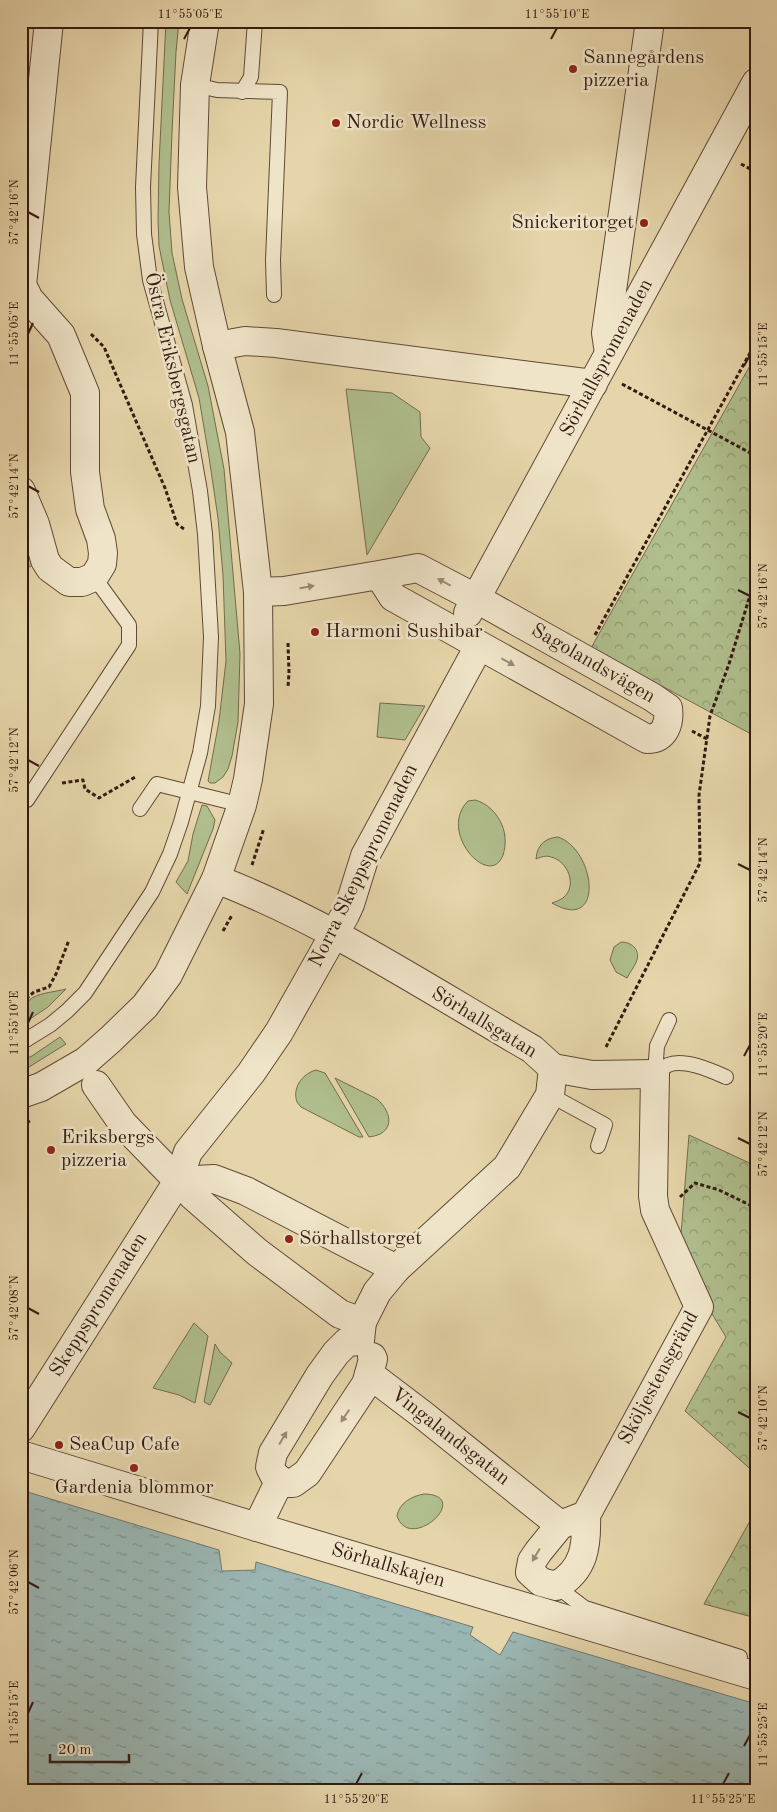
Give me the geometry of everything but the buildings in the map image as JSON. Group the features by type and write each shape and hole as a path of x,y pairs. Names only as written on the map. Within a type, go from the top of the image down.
{"street":[{"path":"21,491 50,568 69,582 82,582 94,577 102,564 103,553 101,539 90,509 85,472 85,393 61,335 29,299 22,284 49,21"},
{"path":"21,1094 41,1087 86,1061 145,1006 168,975 216,879 242,805 248,779 259,704 258,592 240,432 217,346 199,267 192,187 195,85 205,21"},
{"path":"217,346 245,341 601,370 650,21"},
{"name":"Sörhallspromenaden","path":"468,639 477,599 756,83"},
{"name":"Sagolandsvägen","path":"258,592 284,591 418,568 652,697 668,708 670,719 666,729 654,739 647,739 393,597 379,575"},
{"name":"Norra Skeppspromenaden","path":"178,1181 188,1152 251,1072 279,1032 334,934 350,904 365,856 468,639"},
{"name":"Sörhallsgatan","path":"216,879 243,889 334,934 532,1049 553,1068 550,1095 507,1167 396,1269 377,1292 361,1332"},
{"path":"553,1068 592,1075 655,1074"},
{"name":"Sköljestensgränd","path":"586,1515 699,1307 654,1210 655,1074"},
{"path":"96,1085 123,1124 193,1196 257,1252 361,1332 373,1359 366,1384 307,1473 293,1483 286,1483 280,1480 274,1475 270,1467 274,1453 320,1375 336,1353 361,1332"},
{"path":"178,1181 214,1179 246,1191 396,1269"},
{"name":"Skeppspromenaden","path":"21,1428 178,1181"},
{"name":"Vingalandsgatan","path":"369,1374 560,1525"},
{"name":"Sörhallskajen","path":"21,1455 756,1676"},
{"path":"257,1527 280,1480"},
{"path":"546,1612 556,1586 572,1573 583,1554 587,1541 586,1515 560,1525 532,1561 530,1572 542,1582 556,1586"}],"lane":[{"name":"Östra Eriksbergsgatan","path":"21,1043 37,1034 67,1011 85,993 152,892 174,844 189,793 204,730 210,677 211,630 205,534 185,405 150,280 145,244 143,187 151,21"},
{"path":"242,92 251,77 255,21"},
{"path":"195,85 217,90 280,92 273,260 274,295"},
{"path":"27,800 129,645 129,625 94,577"},
{"path":"140,809 157,784 242,805"},
{"path":"655,1074 657,1046 669,1020"},
{"path":"655,1074 669,1064 685,1064 710,1070 726,1077"},
{"path":"550,1095 605,1125 598,1146"},
{"path":"556,1586 584,1608 756,1662"}],"path":[{"path":"61,335 79,330 93,335 104,347 165,488 177,524 192,535 205,534"},
{"path":"583,658 756,342"},
{"path":"601,370 707,431 756,456"},
{"path":"592,1075 700,863 699,795 710,716 729,664 756,576"},
{"path":"36,787 49,790 64,783 83,780 85,789 99,798 140,774 157,784"},
{"path":"21,1003 34,992 49,986 56,974 68,940"},
{"path":"653,1196 668,1207 694,1183 719,1190 756,1208"}],"green space":[{"path":"166,21 179,21 169,212 172,253 182,299 208,386 224,469 240,654 238,722 232,756 223,777 215,783 208,781 219,721 226,661 223,575 218,518 199,398 170,300 159,246 159,164"},
{"path":"756,355 756,772 751,734 591,648"},
{"path":"346,389 392,393 420,412 421,437 430,448 367,555"},
{"path":"21,506 37,563 21,571"},
{"path":"380,703 425,706 405,740 377,737"},
{"path":"475,800 484,803 491,809 500,821 503,829 504,851 496,864 488,866 478,861 469,853 462,841 459,827 460,814 468,801"},
{"path":"202,805 207,806 215,820 187,894 176,882 188,861 193,834"},
{"path":"558,837 571,845 581,857 587,872 589,886 587,899 581,908 569,910 552,903 563,898 567,893 570,887 569,874 557,859 547,856 536,859 538,850 543,843"},
{"path":"621,942 634,947 638,956 627,978 616,972 610,960 614,947"},
{"path":"66,989 48,1007 21,1025 25,1006 34,997"},
{"path":"60,1037 66,1044 21,1072 21,1061 32,1056"},
{"path":"316,1070 325,1073 363,1137 359,1137 301,1107 297,1102 296,1092 299,1082 306,1075"},
{"path":"335,1078 377,1099 386,1110 388,1116 389,1122 383,1132 369,1137"},
{"path":"689,1135 756,1166 756,1474 685,1411 726,1337 679,1259"},
{"path":"194,1323 208,1336 195,1403 179,1395 153,1388"},
{"path":"215,1344 220,1352 232,1363 210,1405 204,1402"},
{"path":"424,1494 438,1497 443,1503 441,1511 434,1520 424,1526 414,1529 404,1526 397,1516 400,1507 411,1498"},
{"path":"756,1510 756,1618 704,1604"}],"water":[{"path":"21,1490 219,1550 222,1571 255,1570 256,1562 473,1627 470,1635 500,1655 513,1632 756,1704 756,1791 21,1791"}],"place":[{"name":"Sannegårdens pizzeria","path":"573,69"},
{"name":"Nordic Wellness","path":"336,123"},
{"name":"Snickeritorget","path":"644,223"},
{"name":"Harmoni Sushibar","path":"315,632"},
{"name":"Eriksbergs pizzeria","path":"51,1150"},
{"name":"Sörhallstorget","path":"289,1239"},
{"name":"SeaCup Cafe","path":"59,1445"},
{"name":"Gardenia blommor","path":"134,1468"}]}
